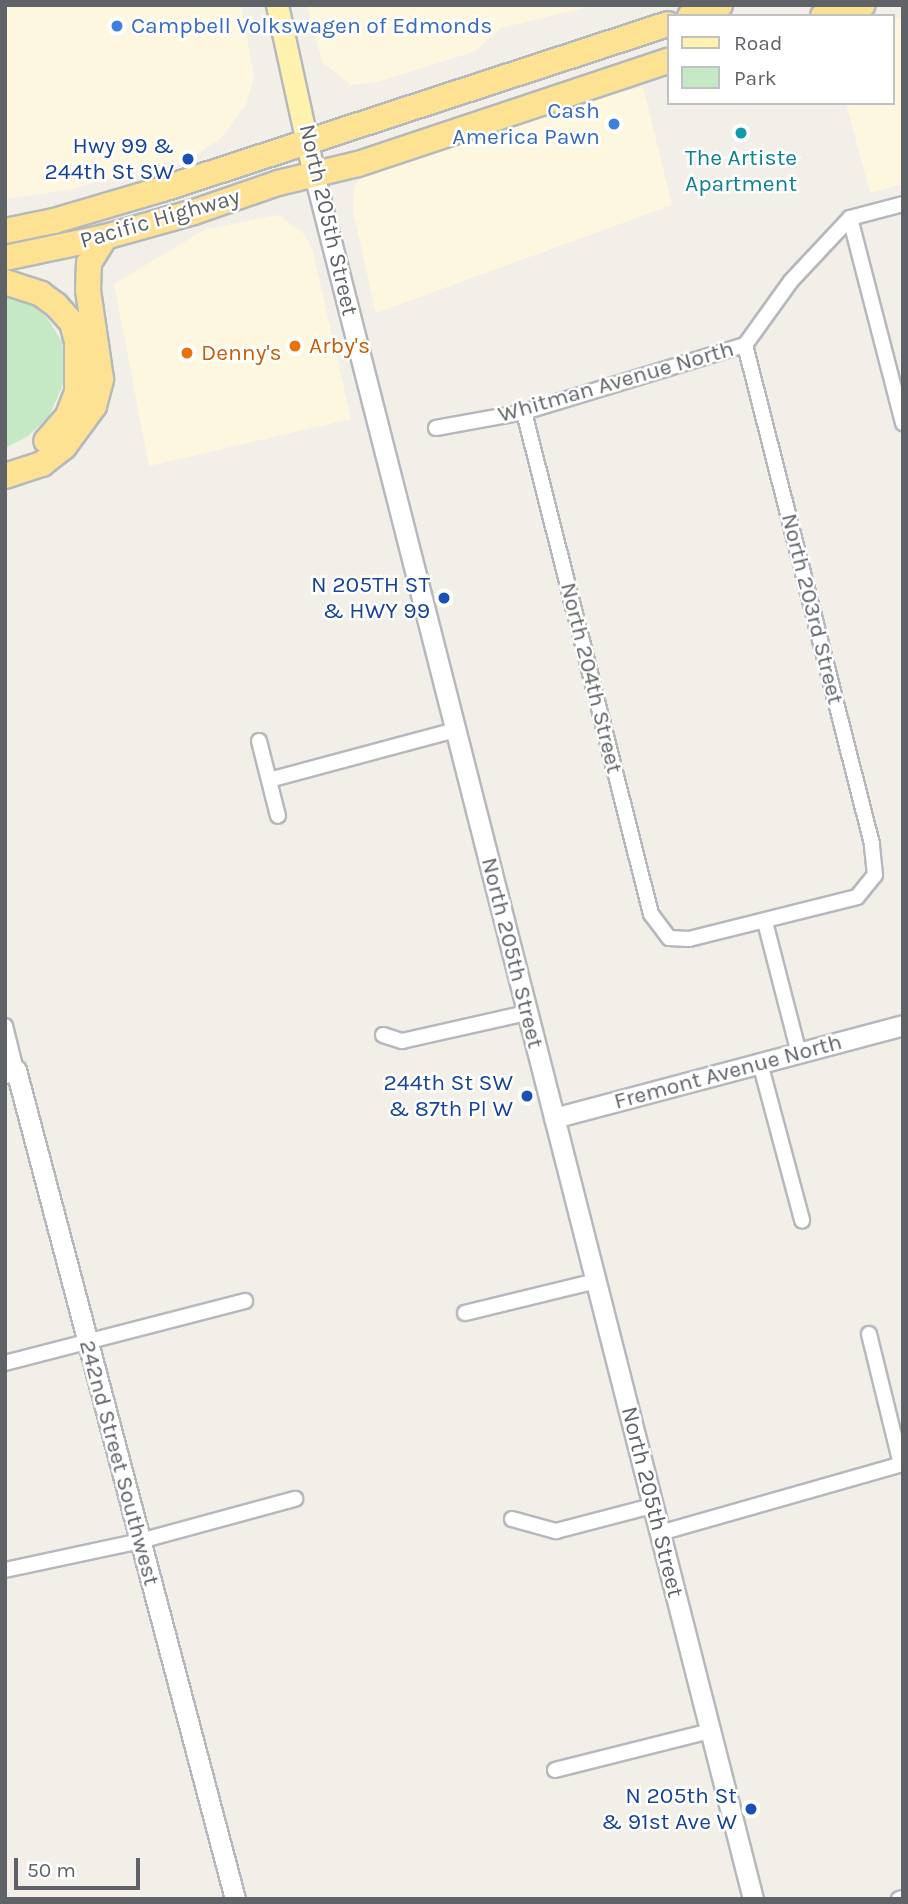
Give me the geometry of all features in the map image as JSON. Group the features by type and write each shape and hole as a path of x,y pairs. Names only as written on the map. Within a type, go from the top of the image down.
{"highway":[{"path":"695,14 720,5"},
{"path":"830,14 863,5"},
{"name":"Pacific Highway","path":"5,231 54,221 308,142 666,25"},
{"name":"Pacific Highway","path":"5,258 105,237 314,174 358,164 666,62"},
{"path":"5,476 42,464 64,447 94,406 101,379 88,290 89,264 105,237"},
{"path":"5,282 41,294 56,305 72,323 79,366 77,393 59,430 25,454 5,461"}],"main road":[{"name":"North 205th Street","path":"277,5 314,174"}],"street":[{"name":"North 205th Street","path":"314,174 753,1899"},
{"path":"903,204 850,218 903,423"},
{"name":"Whitman Avenue North","path":"436,428 524,412 745,345 791,281 850,218"},
{"name":"North 203rd Street","path":"745,345 872,844 875,875 857,897 765,922"},
{"name":"North 204th Street","path":"524,412 651,914 669,938 689,939 765,922"},
{"path":"269,780 456,730"},
{"path":"259,741 278,816"},
{"path":"765,922 799,1053"},
{"path":"383,1035 402,1041 526,1013"},
{"name":"Fremont Avenue North","path":"554,1118 903,1025"},
{"name":"242nd Street Southwest","path":"5,1026 11,1072 235,1899"},
{"path":"760,1063 802,1220"},
{"path":"465,1313 596,1281"},
{"path":"5,1363 245,1301"},
{"path":"660,1533 902,1464 869,1334"},
{"path":"5,1570 140,1541 295,1499"},
{"path":"512,1519 556,1531 652,1506"},
{"path":"555,1770 710,1731"}],"shaded area":[{"path":"5,5 241,5 254,76 247,103 221,138 197,154 72,189 5,199"},
{"path":"307,5 596,5 501,28 473,52 377,82 351,85 322,62"},
{"path":"903,17 903,184 870,193 847,105 894,105 894,19"},
{"path":"643,87 672,205 376,313 353,211 354,187 365,173 545,111"},
{"path":"278,215 303,233 312,248 351,419 149,466 114,284 204,230"}],"green space":[{"path":"5,292 35,307 48,319 62,342 65,372 62,387 49,416 28,436 5,448"}],"place":[{"name":"Campbell Volkswagen of Edmonds","path":"117,26"},
{"name":"Cash America Pawn","path":"614,124"},
{"name":"The Artiste Apartment","path":"741,133"},
{"name":"Hwy 99 & 244th St SW","path":"188,159"},
{"name":"Arby's","path":"295,346"},
{"name":"Denny's","path":"187,353"},
{"name":"N 205TH ST & HWY 99","path":"444,598"},
{"name":"244th St SW & 87th Pl W","path":"527,1096"},
{"name":"N 205th St & 91st Ave W","path":"751,1809"}]}
